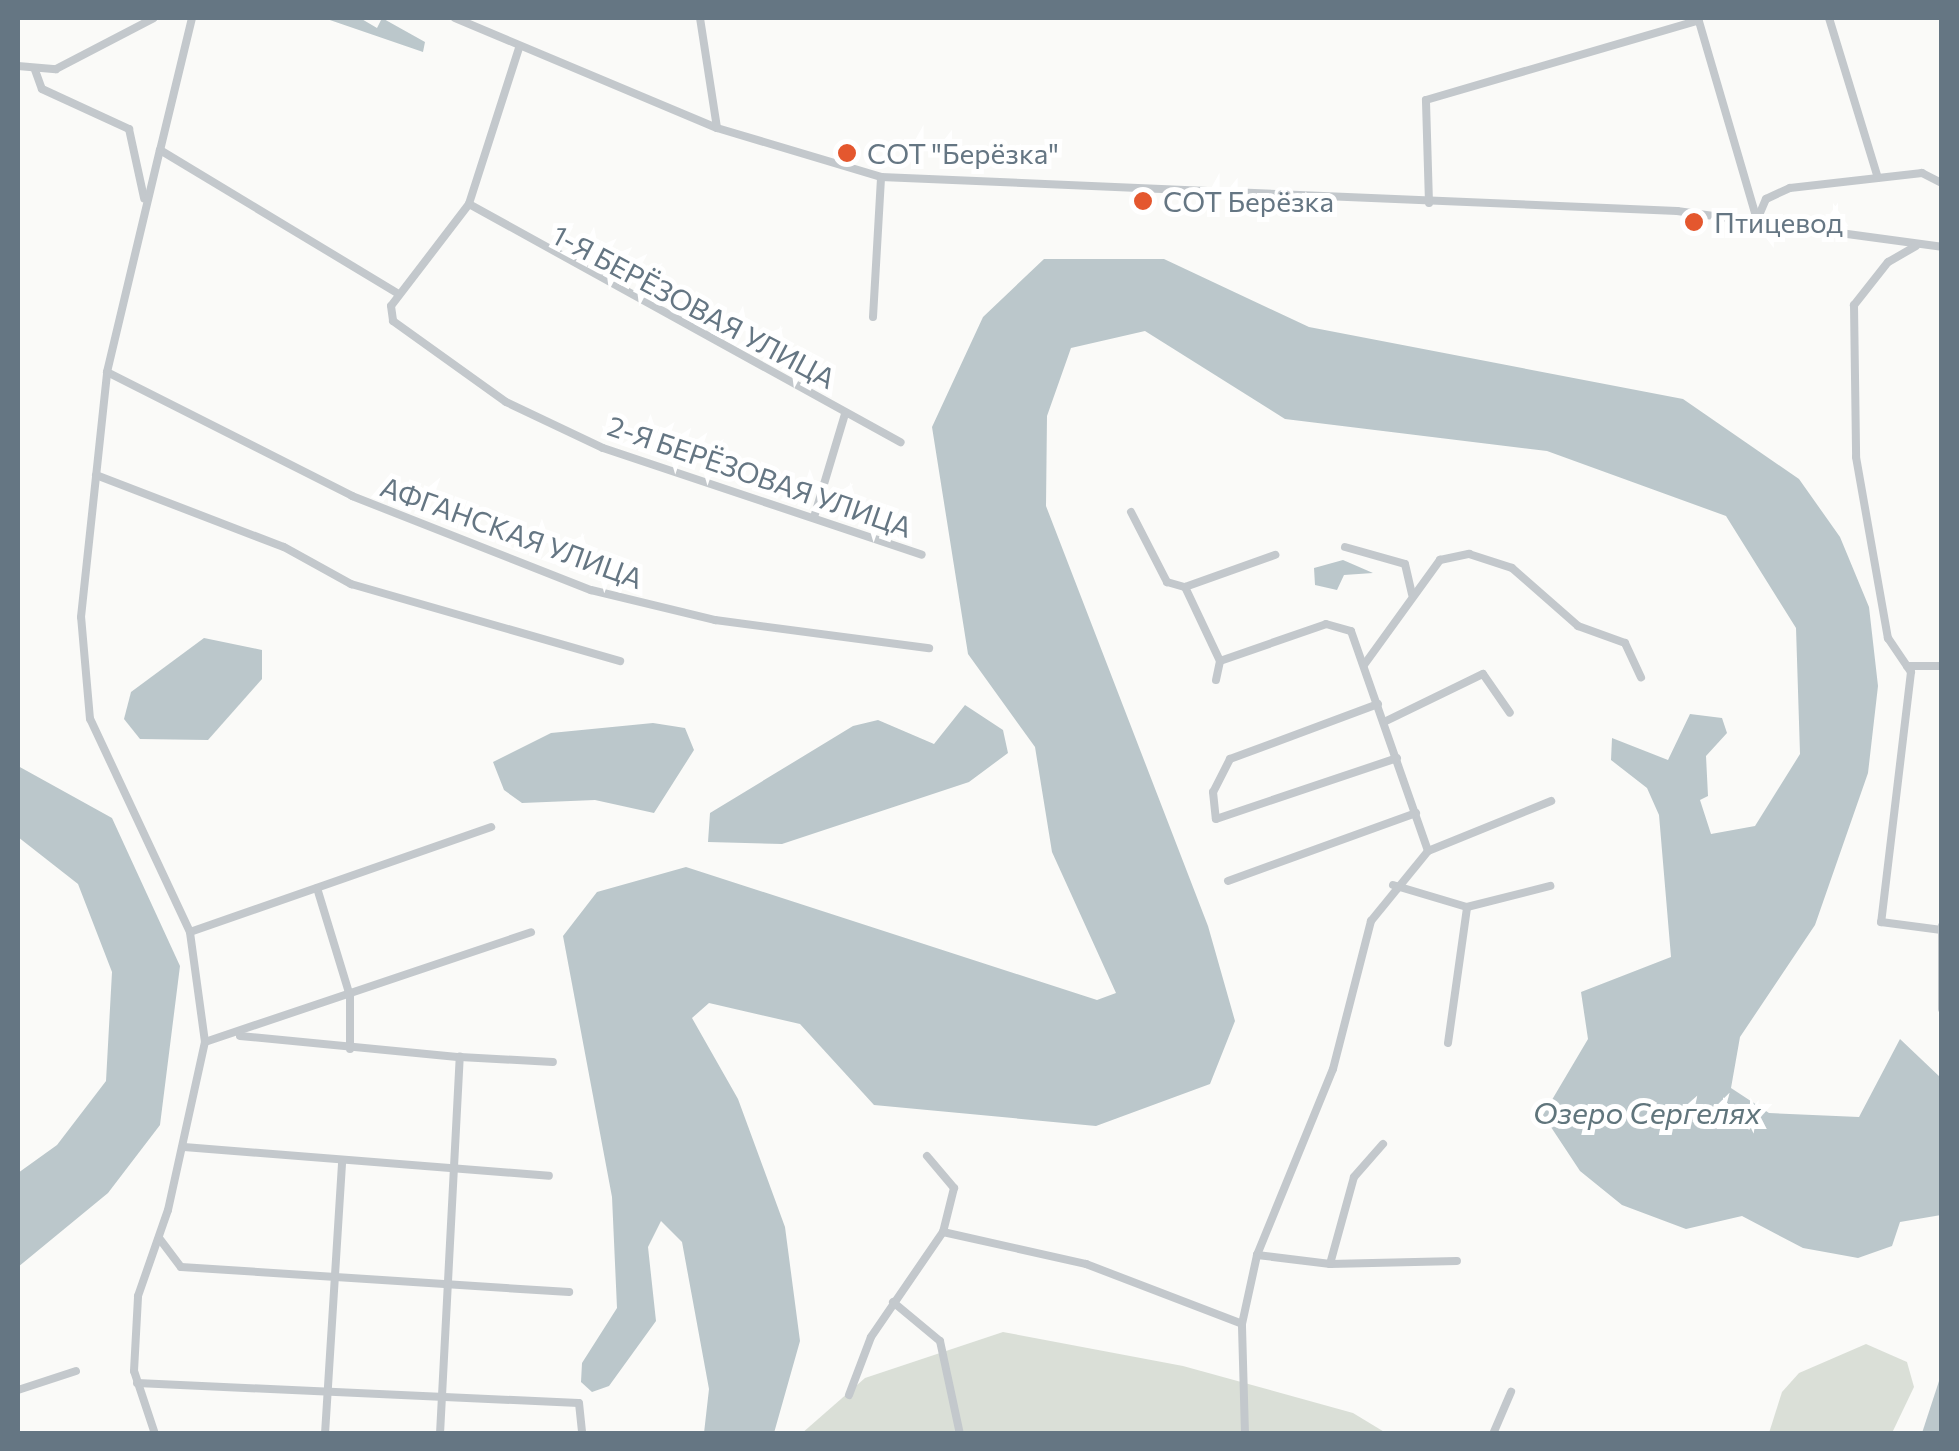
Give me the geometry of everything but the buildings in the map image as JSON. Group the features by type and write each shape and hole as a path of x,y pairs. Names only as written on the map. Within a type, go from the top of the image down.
{"street":[{"path":"18,66 35,70 82,58 154,18"},
{"path":"154,1434 137,1384 138,1296 184,1147 206,1042 190,932 90,720 81,618 107,372 192,18"},
{"path":"454,18 717,128 880,178 1757,220 1942,247"},
{"path":"700,18 717,128"},
{"path":"1828,18 1878,178"},
{"path":"1429,203 1426,100 1699,19 1757,220"},
{"path":"160,150 399,294 469,204 520,48"},
{"path":"35,70 52,95 130,129 145,202"},
{"path":"1757,220 1766,200 1790,188 1922,173 1942,183"},
{"path":"873,317 880,178"},
{"name":"1-Я БЕРЁЗОВАЯ УЛИЦА","path":"469,204 902,442"},
{"path":"1916,246 1888,262 1854,305 1859,499 1888,638 1907,666 1881,922 1941,928 1942,1009"},
{"name":"2-Я БЕРЁЗОВАЯ УЛИЦА","path":"399,294 391,306 408,338 506,402 630,460 815,514 922,556"},
{"name":"АФГАНСКАЯ УЛИЦА","path":"107,372 352,496 591,590 715,620 928,648"},
{"path":"815,514 845,414"},
{"path":"96,476 284,547 351,584 620,661"},
{"path":"1131,512 1168,582 1185,587 1275,555"},
{"path":"1345,547 1405,564 1412,594"},
{"path":"1364,664 1412,594 1452,554 1492,560 1578,626 1625,643 1641,677"},
{"path":"1185,587 1220,661 1216,680"},
{"path":"1220,661 1342,624 1364,664 1428,852"},
{"path":"1907,666 1942,666"},
{"path":"1384,722 1483,674 1510,713"},
{"path":"1378,704 1230,759 1213,792 1216,819 1397,758"},
{"path":"1244,1434 1242,1324 1257,1254 1333,1069 1372,921 1393,885 1428,852 1551,802"},
{"path":"1228,882 1416,814"},
{"path":"190,932 491,826"},
{"path":"1393,885 1467,906 1550,886"},
{"path":"317,888 350,996 350,1050"},
{"path":"1448,1044 1467,906"},
{"path":"206,1042 240,1036 531,932"},
{"path":"240,1036 350,1050 554,1062"},
{"path":"440,1434 460,1057"},
{"path":"1330,1264 1354,1178 1383,1144"},
{"path":"184,1147 342,1164 549,1176"},
{"path":"849,1396 892,1302 943,1232 954,1188 927,1156"},
{"path":"326,1434 342,1164"},
{"path":"943,1232 1086,1264 1242,1324"},
{"path":"159,1238 181,1267 569,1292"},
{"path":"1257,1254 1330,1264 1457,1261"},
{"path":"892,1302 940,1341 960,1434"},
{"path":"18,1390 76,1371"},
{"path":"137,1384 328,1388 579,1403 582,1434"},
{"path":"1493,1434 1512,1392"}],"shaded area":[{"path":"1003,1332 1183,1366 1353,1413 1386,1433 801,1434 865,1378"},
{"path":"1866,1344 1907,1362 1914,1387 1892,1433 1769,1433 1782,1392 1799,1373"}],"water":[{"path":"324,18 360,18 377,28 382,18 425,42 423,52"},
{"name":"Озеро Сергелях","path":"1044,259 1164,259 1309,327 1683,399 1799,479 1840,537 1869,607 1878,686 1868,773 1815,925 1740,1037 1731,1088 1769,1113 1859,1117 1900,1039 1941,1078 1941,1215 1900,1222 1892,1246 1858,1258 1803,1248 1742,1216 1686,1229 1622,1205 1580,1171 1543,1115 1588,1039 1581,992 1671,957 1659,815 1647,788 1611,760 1612,738 1668,760 1690,714 1722,718 1727,733 1706,756 1708,796 1700,800 1711,834 1755,826 1800,754 1796,628 1726,516 1547,451 1285,419 1145,331 1071,348 1047,416 1046,506 1208,926 1235,1021 1210,1084 1096,1126 874,1105 800,1024 709,1003 692,1018 738,1099 785,1227 800,1341 774,1433 704,1433 709,1389 682,1242 661,1221 648,1247 656,1321 609,1386 592,1392 581,1382 582,1363 617,1308 612,1197 563,936 597,892 686,867 1097,1000 1116,993 1052,852 1035,747 968,654 932,427 983,317"},
{"path":"1343,560 1373,573 1344,575 1337,590 1315,585 1314,568"},
{"path":"204,638 262,650 262,679 208,740 140,739 124,719 131,692"},
{"path":"965,705 1003,730 1008,753 969,782 782,844 708,842 710,813 853,726 878,720 934,744"},
{"path":"653,723 685,728 694,750 654,813 595,800 522,803 504,790 493,762 551,733"},
{"path":"18,766 112,818 180,966 160,1125 108,1193 18,1267 18,1173 57,1145 106,1081 112,972 78,884 18,837"},
{"path":"1941,1375 1941,1433 1922,1433"}],"place":[{"name":"СОТ \"Берёзка\"","path":"847,153"},
{"name":"СОТ Берёзка","path":"1143,201"},
{"name":"Птицевод","path":"1694,222"}]}
